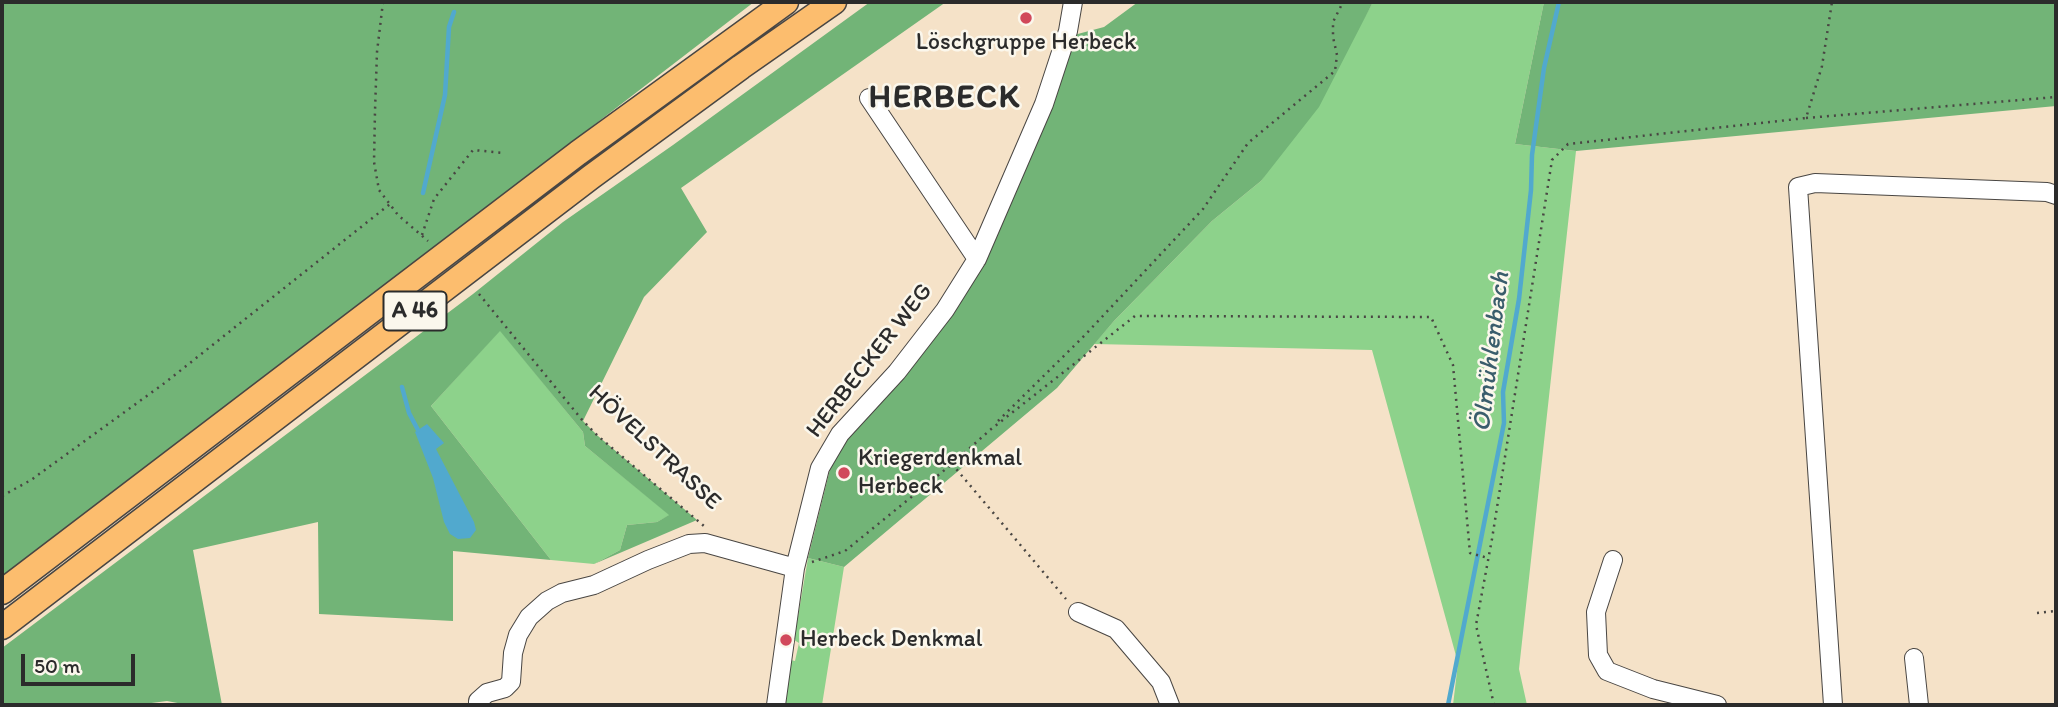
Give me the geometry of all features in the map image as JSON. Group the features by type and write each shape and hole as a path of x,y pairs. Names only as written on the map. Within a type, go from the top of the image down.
{"highway":[{"name":"A 46","path":"2,592 567,161 786,2"},
{"name":"A 46","path":"2,627 580,185 834,2"}],"street":[{"name":"HERBECKER WEG","path":"775,705 795,568 820,468 840,434 897,372 945,310 977,259 1044,103 1068,31 1073,2"},
{"path":"869,98 977,259"},
{"path":"1833,705 1798,187 1815,183 2048,192 2056,195"},
{"path":"478,705 478,701 487,693 505,688 511,682 513,653 529,617 547,601 562,593 594,585 689,544 705,543 795,568"},
{"path":"1613,560 1596,612 1598,655 1607,671 1653,689 1717,705"},
{"path":"1078,612 1116,629 1161,682 1170,705"},
{"path":"1913,658 1919,705"}],"path":[{"path":"383,2 377,52 374,162 379,190 398,215 431,243"},
{"path":"795,568 845,551 952,464 1085,335 1203,209 1248,143 1335,71 1337,55 1333,22 1343,2"},
{"path":"1806,118 1822,66 1832,2"},
{"path":"1494,705 1476,625 1552,160 1567,144 1806,118 2056,97"},
{"path":"422,235 434,199 473,150 505,153"},
{"path":"2,496 32,480 166,382 390,204"},
{"name":"HÖVELSTRASSE","path":"479,293 583,421 705,527"},
{"path":"989,430 1135,316 1431,317 1453,365 1470,553 1488,558"},
{"path":"952,464 1078,612"},
{"path":"2037,613 2056,611"}],"green space":[{"path":"2,2 754,2 2,580"},
{"path":"870,2 946,2 681,188 707,232 644,297 583,421 697,520 594,564 620,550 627,525 657,522 669,515 585,446 583,432 500,331 431,406 551,560 453,551 453,621 319,614 318,522 193,550 222,705 188,705 167,701 136,705 2,705 2,648 473,294 563,222"},
{"path":"1138,2 1373,2 1319,107 1261,181 1212,221 1114,321 1057,388 844,567 808,558 833,457 956,305 998,234 1052,104 1074,35 1104,27"},
{"path":"1373,2 1544,2 1515,144 1576,151 1519,669 1527,705 1453,705 1458,663 1372,350 1094,344 1212,221 1261,181"},
{"path":"1544,2 2056,2 2056,106 1576,151 1515,144"},
{"path":"500,330 583,432 585,446 670,515 657,522 627,525 620,550 594,564 551,560 431,406"},
{"path":"808,558 844,567 822,705 784,705 791,660 795,661 799,643 794,640"}],"water":[{"path":"427,424 444,443 436,449 474,522 476,530 470,538 458,539 450,534 444,522 433,478 415,432"}],"waterway":[{"name":"Ölmühlenbach","path":"1448,705 1504,423 1503,392 1519,299 1531,190 1532,155 1544,68 1559,2"},
{"path":"423,193 445,95 449,27 454,12"},
{"path":"402,387 409,413 418,430"}],"place":[{"name":"Löschgruppe Herbeck","path":"1026,18"},
{"name":"Kriegerdenkmal Herbeck","path":"844,473"},
{"name":"Herbeck Denkmal","path":"786,640"}],"district":[{"name":"HERBECK","path":"945,99"}]}
